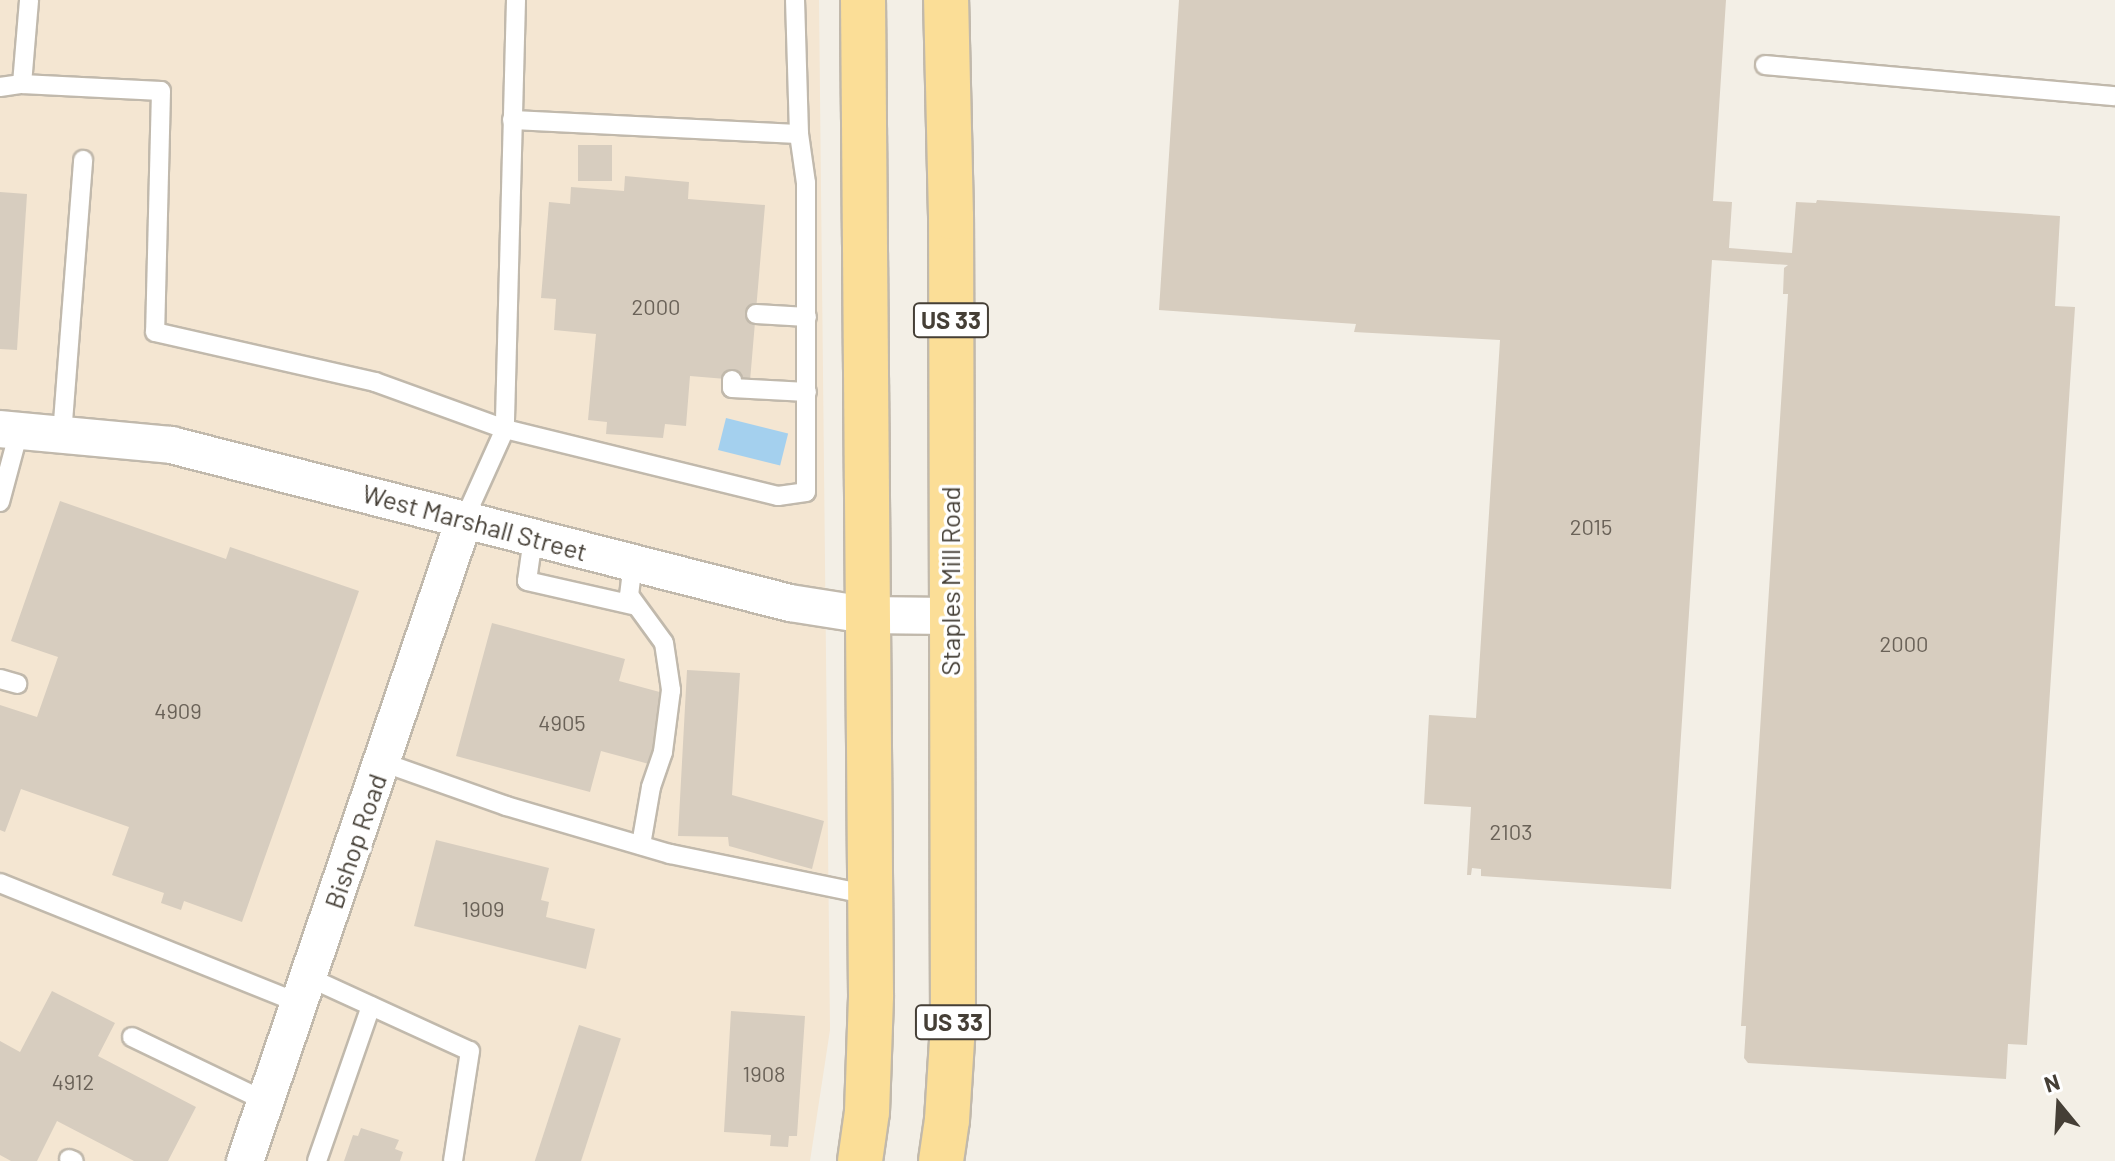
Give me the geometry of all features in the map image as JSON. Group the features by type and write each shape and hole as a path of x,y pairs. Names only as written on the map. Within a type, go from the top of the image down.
{"main road":[{"path":"860,1161 871,1052 863,0"},
{"name":"Staples Mill Road","path":"941,1161 953,1024 949,616 951,217 946,0"}],"street":[{"name":"West Marshall Street","path":"10,430 171,445 790,603 866,615 949,616"},
{"name":"Bishop Road","path":"245,1161 464,520"}],"lane":[{"path":"22,84 29,0"},
{"path":"464,520 505,429 516,0"},
{"path":"0,87 22,84 161,91 155,332 375,382 505,429 778,496 806,492 806,183 799,134 795,0"},
{"path":"1765,65 2115,96"},
{"path":"512,120 799,134"},
{"path":"62,435 83,160"},
{"path":"756,314 807,317"},
{"path":"732,380 732,388 807,392"},
{"path":"0,502 10,430"},
{"path":"533,538 527,581 633,605"},
{"path":"633,563 629,595 633,605 664,643 671,690 663,752 651,787 641,845"},
{"path":"382,762 506,806 641,845 870,895"},
{"path":"0,883 303,990 371,1006 470,1051 453,1161"},
{"path":"317,1161 371,1006"},
{"path":"132,1037 265,1101"}],"shaded area":[{"path":"0,0 819,0 830,1030 810,1161 0,1161"}],"water":[{"path":"726,418 788,433 780,466 718,450"}],"building":[{"path":"1179,0 1726,0 1713,201 1732,202 1729,248 1792,253 1796,202 1816,203 1817,200 2060,216 2055,306 2075,307 2027,1045 2008,1044 2006,1079 1748,1063 1744,1058 1746,1026 1741,1026 1788,294 1783,294 1784,268 1788,265 1712,260 1671,889 1481,876 1481,869 1472,868 1471,875 1467,875 1471,807 1424,804 1429,715 1476,718 1500,340 1354,332 1356,324 1159,310"},
{"path":"578,145 612,145 612,181 578,181"},
{"path":"625,176 689,182 688,199 765,205 750,381 690,376 686,426 665,424 663,438 606,434 607,422 588,420 596,334 554,330 556,299 541,298 549,202 570,204 571,187 624,191"},
{"path":"0,192 27,194 17,350 0,349"},
{"path":"60,501 226,559 230,547 359,591 242,922 184,901 181,910 161,903 164,893 112,875 129,827 21,789 5,832 0,830 0,705 37,717 58,657 11,641"},
{"path":"492,623 625,659 619,681 667,694 649,764 601,751 590,792 456,756"},
{"path":"687,670 740,673 732,795 824,821 812,869 729,846 728,837 678,836"},
{"path":"436,840 549,868 541,900 549,902 546,917 595,929 586,969 414,926"},
{"path":"52,991 115,1023 98,1056 196,1107 168,1161 134,1161 57,1121 37,1161 11,1161 0,1155 0,1041 20,1052"},
{"path":"731,1011 805,1016 797,1136 789,1136 788,1147 770,1146 771,1135 724,1132"},
{"path":"579,1025 621,1039 581,1161 535,1161"},
{"path":"361,1128 399,1140 395,1149 403,1152 400,1161 344,1161 353,1135 358,1136"}]}
